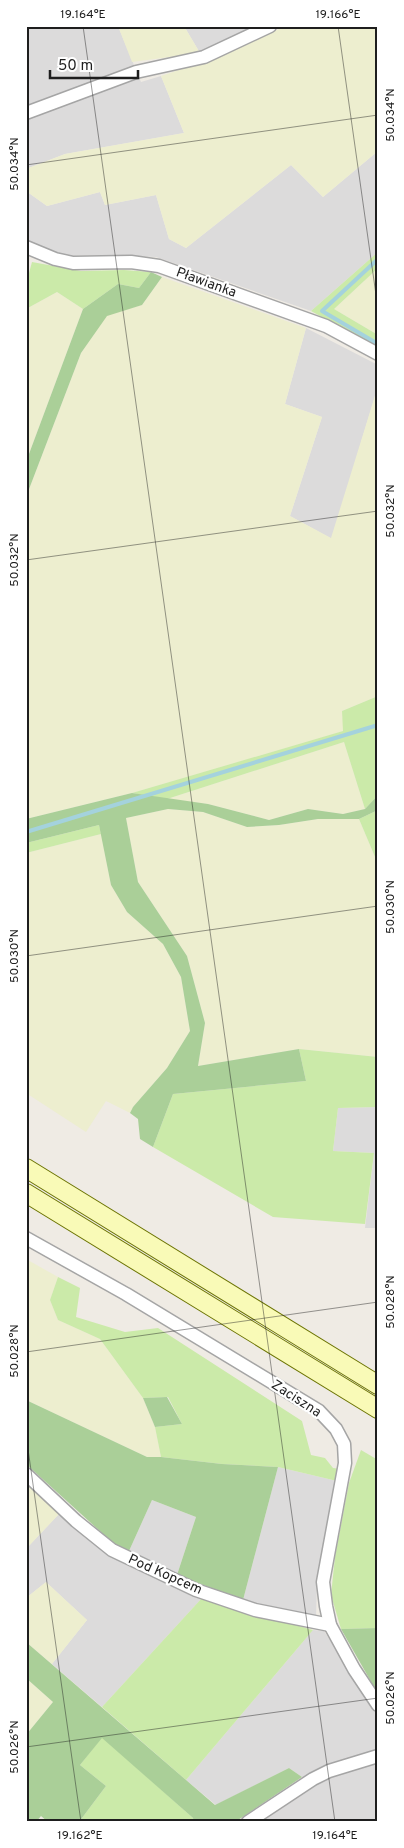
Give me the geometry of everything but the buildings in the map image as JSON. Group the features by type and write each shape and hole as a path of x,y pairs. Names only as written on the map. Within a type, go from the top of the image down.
{"street":[{"path":"26,113 136,72 204,57 270,26"},
{"name":"Pławianka","path":"26,247 55,259 74,263 131,262 159,266 326,326 378,354"},
{"path":"26,1168 378,1385"},
{"path":"26,1193 378,1409"},
{"name":"Zaciszna","path":"26,1238 126,1294 319,1411 336,1429 344,1444 346,1463 323,1582 326,1606 330,1625 354,1669 378,1705"},
{"name":"Pod Kopcem","path":"26,1474 76,1521 112,1550 196,1590 255,1610 330,1625"},
{"path":"248,1822 313,1779 329,1771 378,1756"}],"shaded area":[{"path":"38,26 118,26 141,82 161,76 184,133 65,154 26,169 26,30"},
{"path":"184,26 257,26 200,53"},
{"path":"378,151 378,252 311,311 156,257 62,256 26,241 26,191 47,206 100,192 105,205 156,195 169,239 186,248 291,165 323,197"},
{"path":"306,328 376,364 378,367 378,386 332,539 290,516 322,417 285,404"},
{"path":"378,1107 378,1228 365,1228 374,1153 333,1151 338,1108"},
{"path":"278,1467 337,1481 317,1584 316,1617 243,1600"},
{"path":"152,1500 196,1517 177,1575 202,1598 102,1707 52,1664 87,1620 46,1582 26,1598 26,1549 60,1513 104,1552 124,1562"},
{"path":"313,1630 324,1631 378,1712 378,1822 267,1822 267,1818 310,1787 302,1777 289,1768 216,1805 186,1780"}],"green space":[{"path":"118,26 184,26 200,53 132,62"},
{"path":"286,26 378,26 378,151 323,197 291,165 186,248 169,239 156,195 105,205 100,192 47,206 26,191 26,169 65,154 184,133 161,76 214,58"},
{"path":"378,252 378,268 334,309 378,335 378,348 311,311"},
{"path":"32,262 81,271 124,270 151,272 139,288 118,284 83,309 57,292 26,309 26,284"},
{"path":"378,268 378,335 334,309"},
{"path":"151,272 162,277 142,305 107,316 81,353 26,497 26,462 83,309 118,284 139,288"},
{"path":"162,277 306,328 285,404 322,417 290,516 331,538 378,386 378,696 342,711 344,731 132,793 26,819 26,497 81,353 107,315 142,305"},
{"path":"57,292 83,309 26,462 26,309"},
{"path":"378,696 378,795 365,809 344,742 167,799 132,793 343,731 342,711"},
{"path":"344,742 365,809 343,814 308,809 269,820 208,804 167,799"},
{"path":"132,793 208,804 269,820 308,809 343,814 365,809 378,795 378,810 359,819 318,819 279,825 247,827 203,812 168,809 126,818 138,882 187,956 205,1023 198,1066 299,1049 306,1081 173,1094 153,1147 140,1139 138,1119 130,1113 167,1068 190,1031 181,977 163,944 127,912 111,885 99,825 26,843 26,819"},
{"path":"168,809 203,812 247,827 279,825 318,819 359,819 378,864 378,1057 299,1049 198,1066 205,1023 187,956 138,882 126,818"},
{"path":"378,810 378,864 359,819"},
{"path":"99,825 101,834 26,853 26,843"},
{"path":"101,834 111,885 127,912 163,944 181,977 190,1031 167,1068 130,1113 106,1101 86,1132 26,1093 26,853"},
{"path":"299,1049 378,1057 378,1107 338,1108 333,1151 374,1153 365,1224 273,1217 153,1147 173,1094 306,1081"},
{"path":"26,1259 58,1277 50,1300 58,1320 100,1339 143,1398 155,1427 161,1457 147,1457 26,1400"},
{"path":"58,1277 80,1288 76,1317 125,1332 158,1328 302,1421 311,1455 325,1458 333,1468 341,1469 337,1481 278,1467 222,1464 161,1457 155,1427 182,1424 168,1397 143,1398 100,1339 58,1320 50,1300"},
{"path":"167,1397 182,1424 155,1427 143,1398"},
{"path":"26,1400 147,1457 278,1467 243,1600 177,1575 196,1517 152,1500 129,1551 113,1543 26,1464"},
{"path":"361,1450 378,1460 378,1628 341,1629 331,1595 335,1557 349,1483"},
{"path":"26,1481 60,1513 26,1549"},
{"path":"46,1582 87,1620 52,1664 26,1642 26,1598"},
{"path":"202,1598 313,1630 186,1780 102,1707"},
{"path":"378,1628 378,1694 341,1629"},
{"path":"26,1642 215,1805 289,1768 302,1777 235,1822 194,1822 193,1818 102,1738 80,1765 106,1786 79,1822 48,1822 41,1816 36,1822 26,1822 26,1735 53,1702 26,1678"},
{"path":"26,1678 53,1702 26,1735"},
{"path":"102,1737 193,1818 194,1822 79,1822 106,1786 80,1765"}],"waterway":[{"path":"378,259 322,311 378,344"},
{"path":"26,832 378,725"}]}
